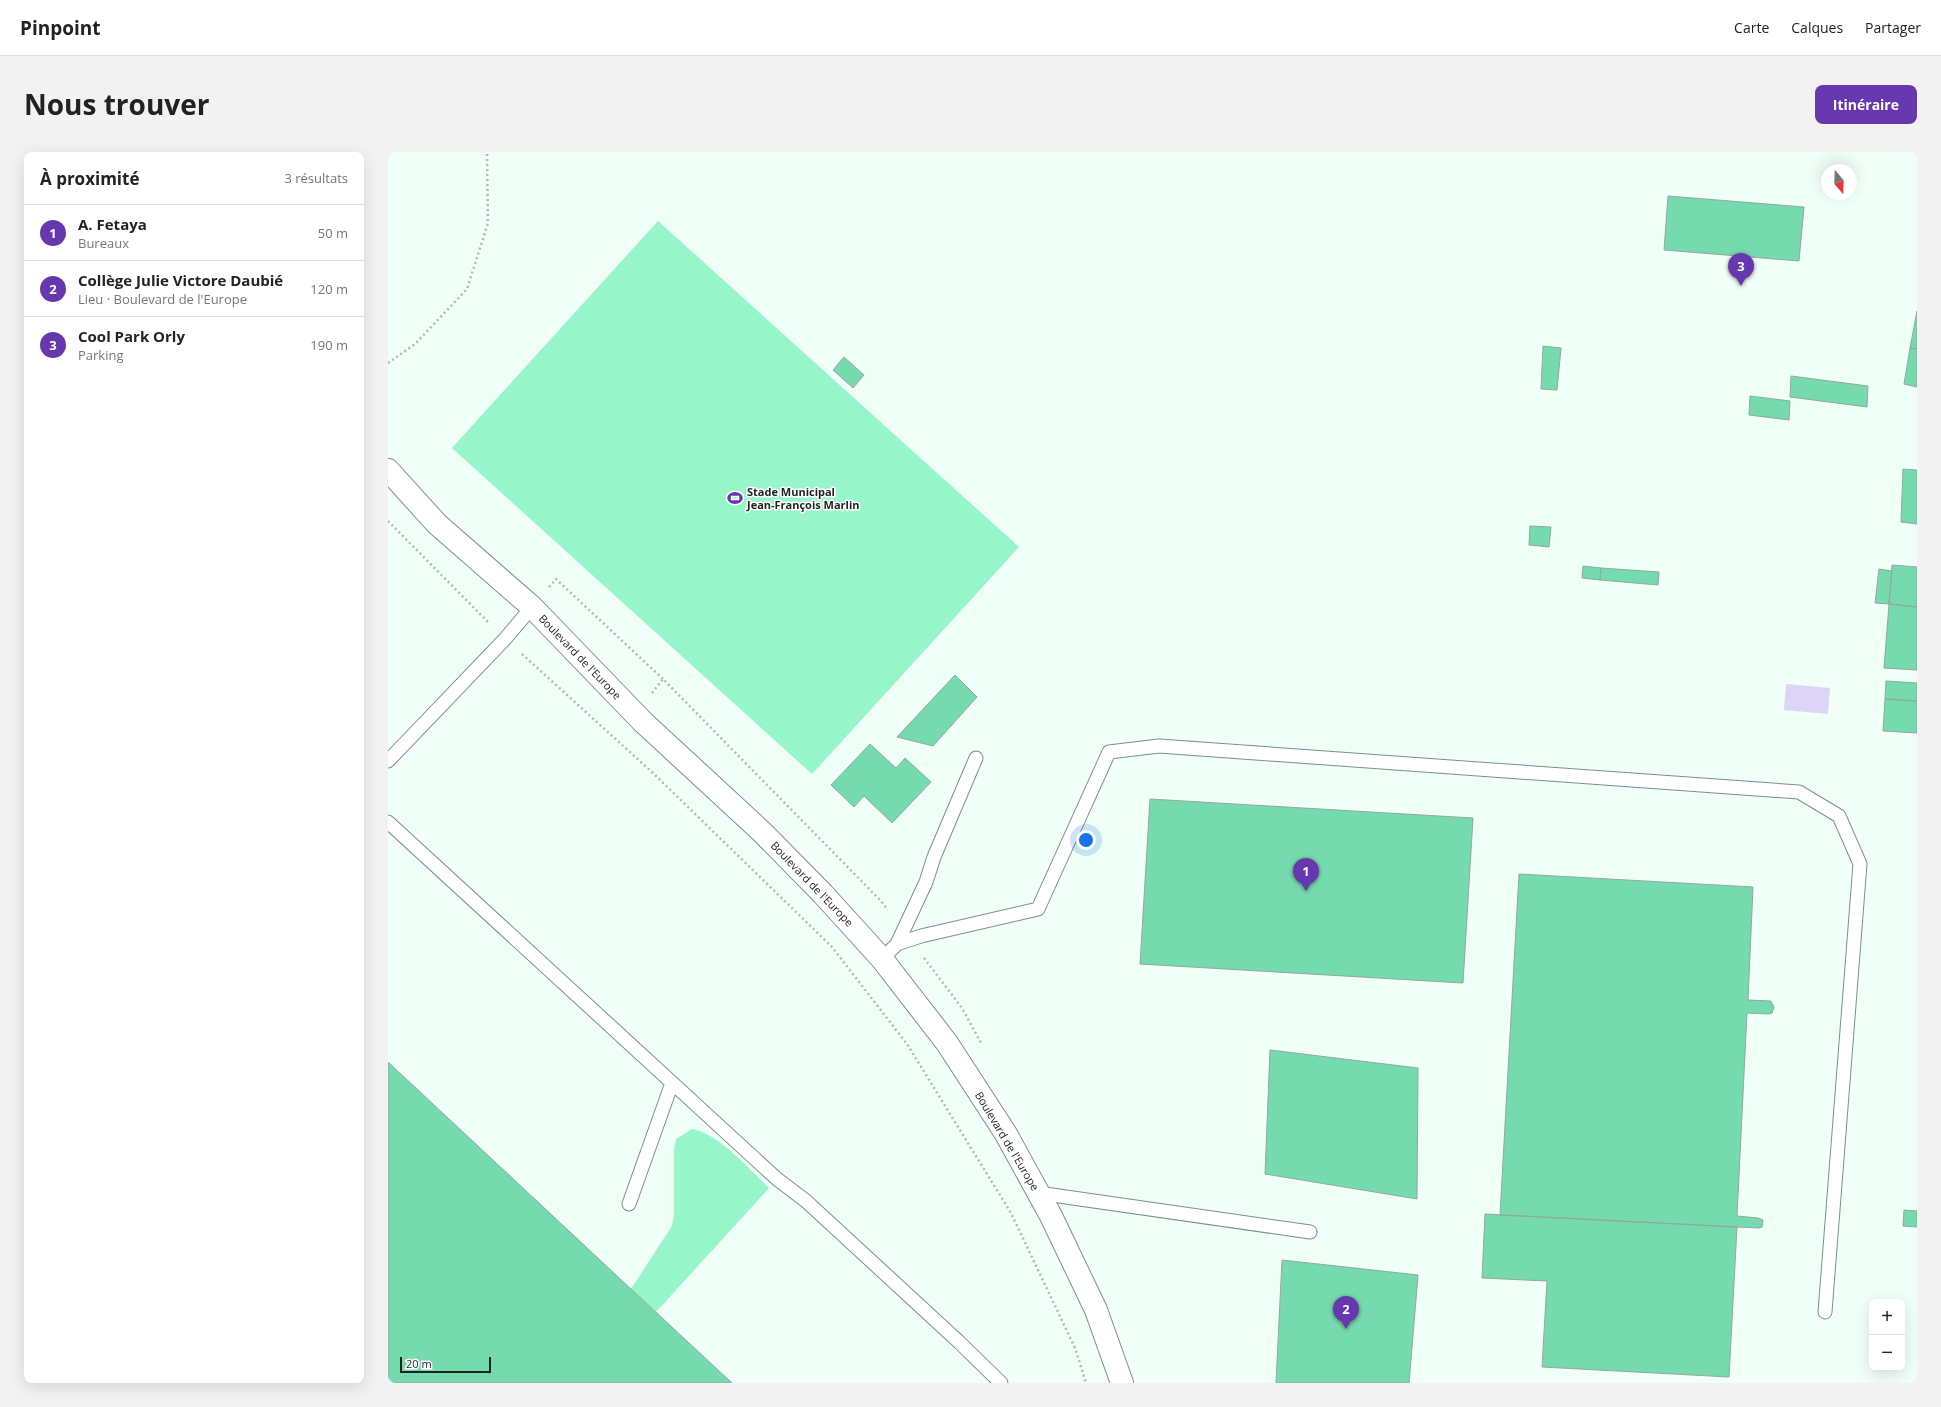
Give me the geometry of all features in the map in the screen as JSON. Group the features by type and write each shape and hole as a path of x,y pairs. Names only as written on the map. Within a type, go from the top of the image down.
{"main road":[{"name":"Boulevard de l'Europe","path":"388,470 437,524 532,607 643,722 762,832 817,888 882,959 947,1043 1006,1134 1038,1193 1096,1310 1122,1383"}],"lane":[{"path":"388,761 505,639 532,607"},
{"path":"897,944 921,936 1038,909 1109,752 1159,746 1799,792 1839,816 1860,864 1826,1312"},
{"path":"882,959 897,944 926,882 934,857 976,758"},
{"path":"388,822 776,1179 811,1206 959,1342 1001,1383"},
{"path":"629,1204 672,1083"},
{"path":"1038,1193 1310,1232"}],"path":[{"path":"388,363 415,344 467,289 488,223 487,152"},
{"path":"388,521 505,639 654,774 832,947 907,1044 1011,1213 1075,1348 1086,1383"},
{"path":"532,607 556,579 663,679"}],"green space":[{"name":"Stade Municipal Jean-François Marlin","path":"658,221 1019,547 812,774 452,448"},
{"path":"692,1129 702,1132 723,1144 769,1188 656,1312 631,1289 672,1226 674,1215 674,1149 676,1139"}],"shaded area":[{"path":"1786,684 1830,688 1828,714 1784,710"}],"building":[{"path":"1668,196 1804,207 1799,261 1664,250"},
{"path":"1917,311 1917,349 1910,348"},
{"path":"1543,346 1561,348 1557,390 1541,389"},
{"path":"1910,348 1917,349 1917,387 1904,384"},
{"path":"844,357 864,375 853,388 833,370"},
{"path":"1791,376 1868,386 1867,407 1790,397"},
{"path":"1750,396 1790,401 1789,420 1749,415"},
{"path":"1903,469 1917,470 1917,524 1901,522"},
{"path":"1530,526 1551,527 1549,547 1529,545"},
{"path":"1892,565 1917,567 1917,607 1889,604"},
{"path":"1583,566 1601,568 1600,580 1582,578"},
{"path":"1601,568 1659,572 1658,585 1600,580"},
{"path":"1879,569 1892,571 1889,604 1875,603"},
{"path":"1889,604 1917,607 1917,670 1884,668"},
{"path":"955,675 977,697 933,746 897,737"},
{"path":"1886,681 1917,683 1917,701 1885,699"},
{"path":"1885,699 1917,701 1917,733 1883,731"},
{"path":"870,744 896,768 905,758 931,782 892,823 864,796 854,807 831,785"},
{"path":"1150,799 1473,818 1463,983 1140,964"},
{"path":"1519,874 1753,887 1748,1000 1771,1001 1774,1007 1772,1013 1769,1014 1747,1013 1737,1216 1758,1218 1763,1220 1762,1227 1500,1215"},
{"path":"1270,1050 1418,1068 1417,1199 1265,1174"},
{"path":"388,1062 631,1289 732,1383 388,1383"},
{"path":"1904,1210 1917,1211 1917,1227 1903,1226"},
{"path":"1485,1214 1737,1227 1729,1377 1542,1367 1547,1281 1482,1278"},
{"path":"1282,1260 1418,1275 1409,1383 1276,1383"}],"place":[{"name":"Cool Park Orly","path":"1741,286"},
{"name":"Stade Municipal Jean-François Marlin","path":"735,498"},
{"name":"A. Fetaya","path":"1306,891"},
{"name":"Collège Julie Victore Daubié","path":"1346,1329"}]}
